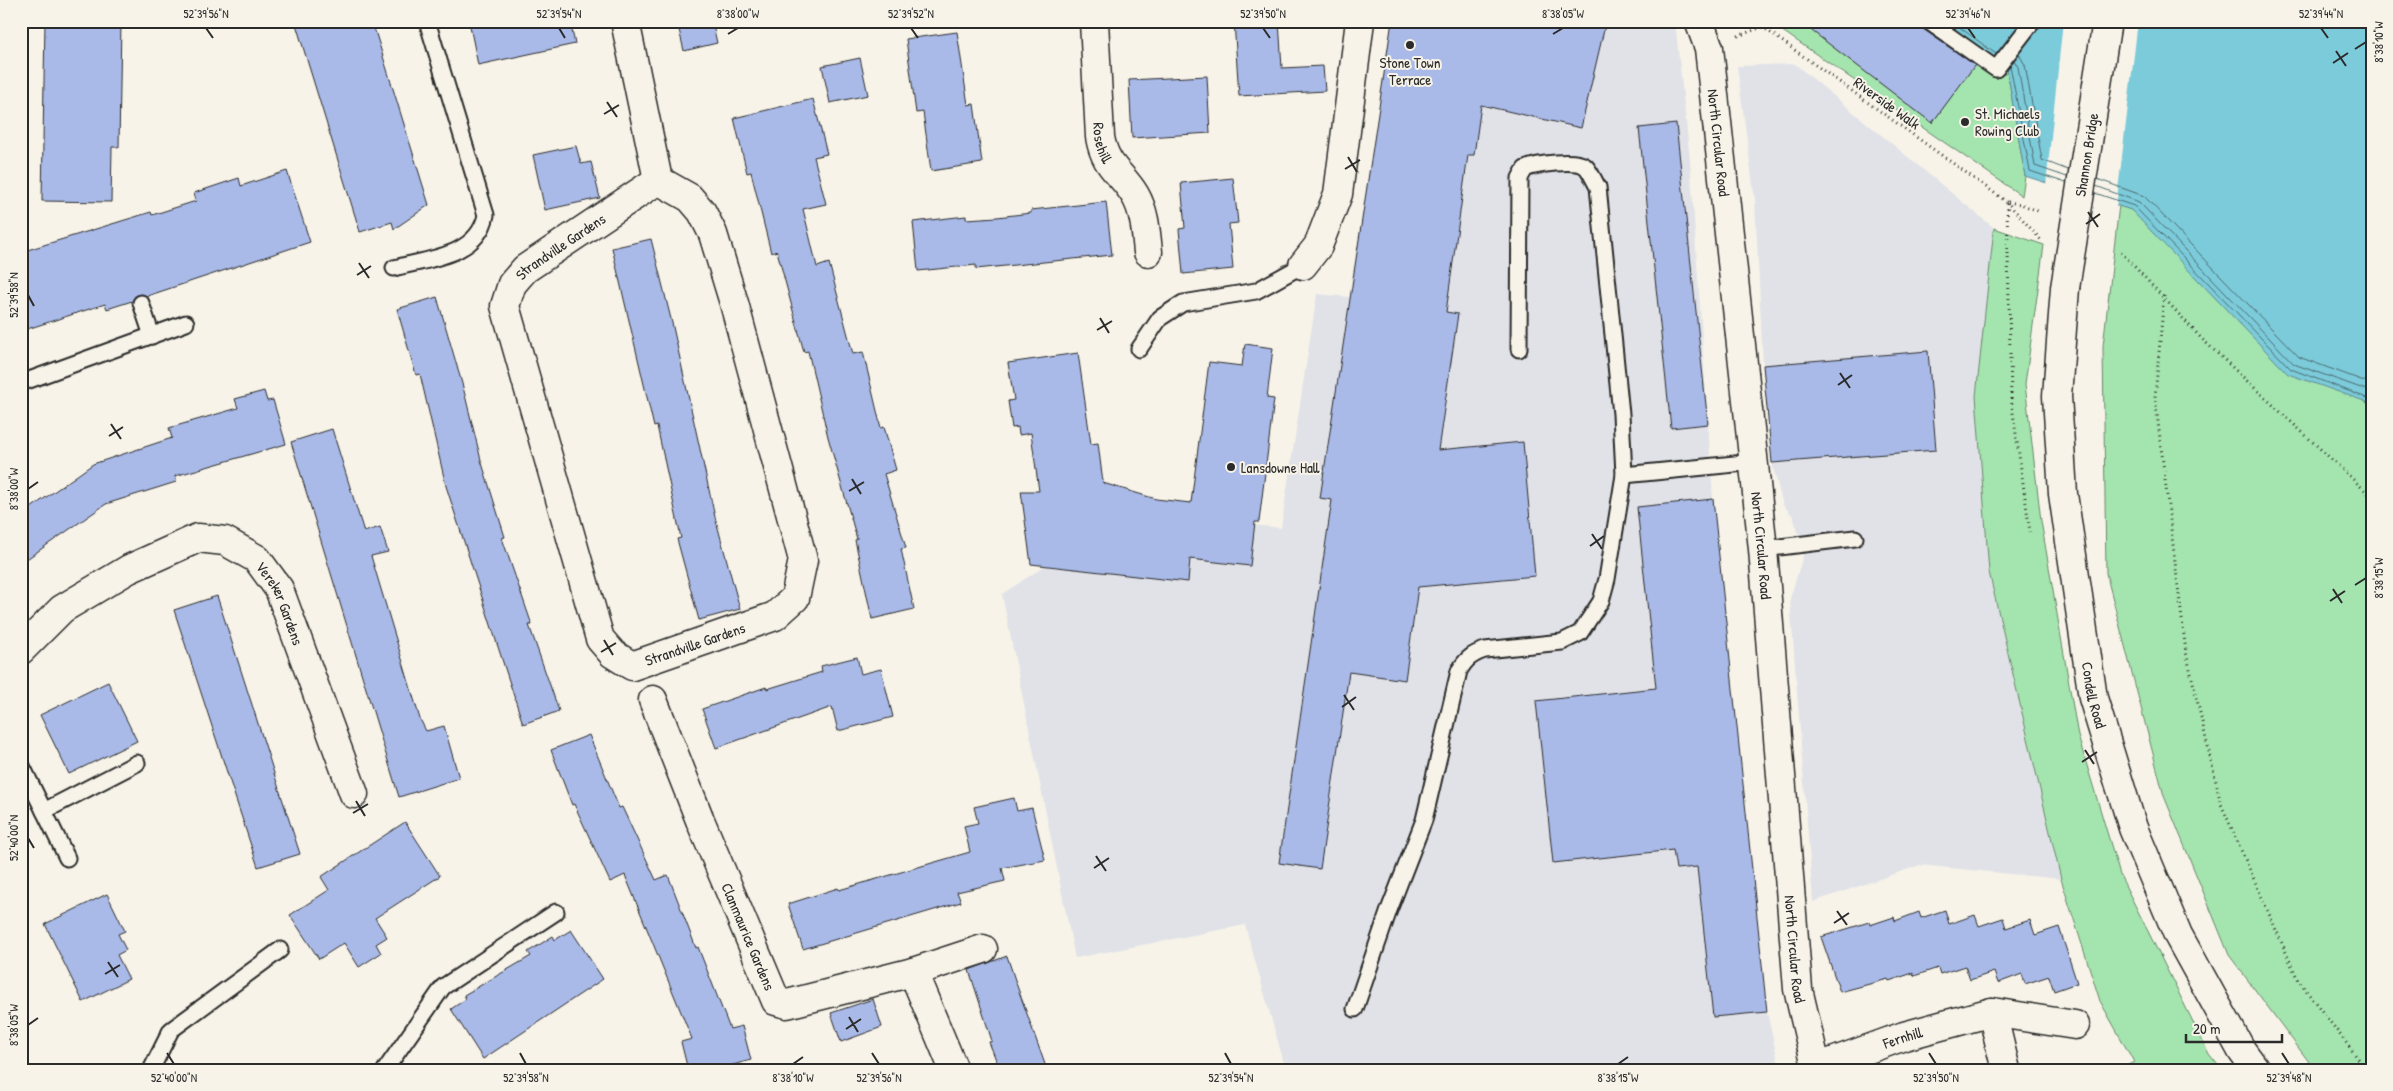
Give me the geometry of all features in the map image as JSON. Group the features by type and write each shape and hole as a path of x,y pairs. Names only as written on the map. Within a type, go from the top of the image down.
{"street":[{"path":"625,21 658,180"},
{"name":"Rosehill","path":"1094,21 1102,153 1136,197 1143,214 1148,252"},
{"path":"1302,264 1318,246 1338,194 1360,21"},
{"name":"North Circular Road","path":"1699,21 1709,48 1755,462 1798,989 1816,1069"},
{"name":"Shannon Bridge","path":"2065,288 2106,21"},
{"name":"Strandville Gardens","path":"658,180 690,198 702,212 713,234 734,303 803,560 795,598 775,616 632,666 613,654 600,638 505,306 512,284 525,268 658,180"},
{"name":"Condell Road","path":"2065,288 2057,396 2063,494 2093,698 2133,828 2178,935 2242,1051 2256,1070"},
{"name":"Vereker Gardens","path":"21,650 62,609 129,569 198,538 225,541 257,559 279,590 354,794"},
{"name":"Clanmaurice Gardens","path":"653,700 700,820 776,1001 787,1004 913,972 982,949"},
{"path":"913,972 954,1070"},
{"path":"1992,1012 2006,1070"},
{"name":"Fernhill","path":"1816,1069 1904,1036 1992,1012 2075,1025"}],"lane":[{"path":"394,268 458,251 474,241 483,228 486,215 427,21"},
{"path":"1928,21 1996,70 2033,21"},
{"path":"1355,1009 1389,910 1424,820 1459,670 1465,660 1474,653 1485,650 1562,642 1580,633 1601,601 1607,579 1624,474 1621,414 1598,187 1585,166 1576,163 1534,165 1525,169 1520,178 1519,348"},
{"path":"1138,349 1160,318 1183,304 1256,291 1302,264"},
{"path":"141,304 152,336"},
{"path":"21,382 186,323"},
{"path":"1624,474 1755,462"},
{"path":"1763,549 1855,538"},
{"path":"44,811 137,763"},
{"path":"21,764 68,858"},
{"path":"385,1070 443,987 556,912"},
{"path":"151,1070 171,1030 184,1018 280,950"}],"path":[{"name":"Riverside Walk","path":"1754,21 2007,202"},
{"path":"2007,202 2021,204 2040,212"},
{"path":"2007,202 2042,241"},
{"path":"2007,202 2011,399 2030,532"},
{"path":"2121,252 2202,339 2372,497"},
{"path":"2164,296 2155,397 2186,652 2221,804 2298,980 2367,1070"}],"shaded area":[{"path":"1392,21 1675,21 1690,160 1713,499 1767,1012 1780,1070 1286,1070 1245,925 1075,958 1002,594 1051,562 1234,523 1281,528 1317,294 1349,297"},
{"path":"1795,64 1994,228 1976,396 1989,572 2061,879 1920,865 1813,902 1790,599 1804,552 1793,516 1783,505 1772,463 1763,365 1755,200 1737,66"}],"green space":[{"name":"St. Michaels Rowing Club","path":"1768,21 1942,21 2007,69 2025,176 2022,196"},
{"path":"2119,205 2131,210 2372,407 2372,1070 2315,1070 2229,955 2164,796 2106,573 2103,346"},
{"path":"1994,228 2044,245 2025,384 2041,521 2078,736 2120,875 2209,1054 2222,1070 2118,1070 2134,1062 2100,1001 2061,879 1989,572 1976,396"}],"water":[{"path":"1942,21 2372,21 2372,407 2367,402 2288,374 2131,210 2025,176 2007,69"}],"pier":[{"path":"2063,21 2138,21 2116,207 2046,185"}],"building":[{"path":"45,21 121,21 119,147 112,147 111,202 42,201"},
{"path":"295,21 372,21 429,205 394,229 392,222 360,232"},
{"path":"469,21 570,21 575,44 478,65"},
{"path":"677,21 712,21 717,43 684,51"},
{"path":"1234,21 1279,21 1282,68 1323,66 1325,91 1239,96"},
{"path":"1392,21 1606,21 1581,128 1481,105 1474,155 1468,155 1446,312 1458,314 1438,450 1523,442 1535,576 1418,587 1405,680 1349,672 1320,869 1279,863 1332,500 1320,498"},
{"path":"1799,21 1919,21 1923,29 1975,65 1932,123"},
{"path":"957,32 968,105 974,104 982,163 931,171 923,112 916,113 906,39"},
{"path":"860,58 868,95 830,103 822,66"},
{"path":"1207,76 1210,133 1132,138 1129,80"},
{"path":"813,99 827,154 814,157 826,204 803,209 817,267 829,263 853,354 863,352 881,428 884,427 896,470 884,474 906,548 901,549 914,609 872,619 855,540 857,539 828,437 808,351 804,352 777,251 771,253 751,172 747,173 734,118"},
{"path":"1676,124 1708,424 1671,428 1639,128"},
{"path":"576,146 581,164 591,162 600,198 545,210 533,155"},
{"path":"287,171 310,242 147,296 139,294 132,301 107,309 105,304 21,331 21,252 151,212 152,215 196,201 194,193 239,178 241,186"},
{"path":"1233,178 1238,223 1229,224 1233,269 1183,274 1179,229 1185,228 1181,183"},
{"path":"1106,202 1112,255 976,269 976,265 918,271 913,222 966,216 966,219 997,217 1031,213 1031,210"},
{"path":"651,239 673,327 715,517 740,609 699,620 677,539 681,538 657,426 654,427 612,248"},
{"path":"437,297 463,387 481,460 505,537 502,538 532,625 529,625 559,711 523,724 446,486 420,374 416,375 397,309"},
{"name":"Lansdowne Hall","path":"1245,344 1273,348 1267,398 1274,399 1259,522 1255,522 1250,566 1190,559 1188,582 1031,564 1021,491 1039,491 1031,433 1019,435 1018,427 1012,428 1008,401 1014,400 1008,363 1078,353 1091,444 1098,443 1103,483 1156,499 1191,503 1209,362 1242,366"},
{"path":"1928,351 1936,450 1772,463 1763,365"},
{"path":"264,391 267,401 273,400 286,444 175,476 176,482 106,504 21,563 21,515 93,464 172,438 169,428 238,408 235,399"},
{"path":"332,429 364,532 380,527 388,552 371,556 420,719 426,731 444,726 459,778 399,797 291,442"},
{"path":"1713,499 1767,1012 1713,1017 1697,867 1676,869 1673,850 1553,863 1536,701 1656,688 1637,507"},
{"path":"217,596 300,854 258,867 174,610"},
{"path":"857,657 861,674 881,669 893,717 838,731 832,707 716,748 702,709 766,687 767,689 822,672 821,666"},
{"path":"108,682 137,741 69,774 40,715"},
{"path":"589,735 619,808 622,807 656,880 668,875 730,1029 742,1026 751,1060 714,1070 688,1070 681,1042 692,1039 625,875 610,882 574,804 572,805 551,750"},
{"path":"1014,798 1017,811 1032,808 1045,860 1002,868 1005,881 957,892 961,902 803,949 788,904 838,888 839,890 970,852 964,826 978,823 974,807"},
{"path":"405,822 440,876 375,918 387,937 376,944 381,953 359,967 344,943 319,959 290,915 329,890 321,877"},
{"path":"107,894 125,931 118,934 126,950 117,955 129,979 83,1002 45,924"},
{"path":"1945,910 1949,924 1975,915 1979,926 2003,918 2006,928 2030,920 2035,935 2059,927 2077,983 2054,991 2049,976 2025,984 2022,974 1998,983 1994,972 1970,980 1965,966 1940,974 1938,968 1914,976 1913,973 1889,981 1888,979 1840,992 1821,937 1869,922 1870,925 1894,917 1895,921 1919,912 1921,918"},
{"path":"571,930 603,979 483,1059 451,1009 466,999 464,995 531,956 528,952 553,936 555,940"},
{"path":"1007,956 1047,1070 1000,1070 989,1042 992,1041 969,970"},
{"path":"873,999 882,1027 841,1042 831,1013"}],"place":[{"name":"Stone Town Terrace","path":"1410,45"},
{"name":"St. Michaels Rowing Club","path":"1965,122"},
{"name":"Lansdowne Hall","path":"1231,467"}]}
